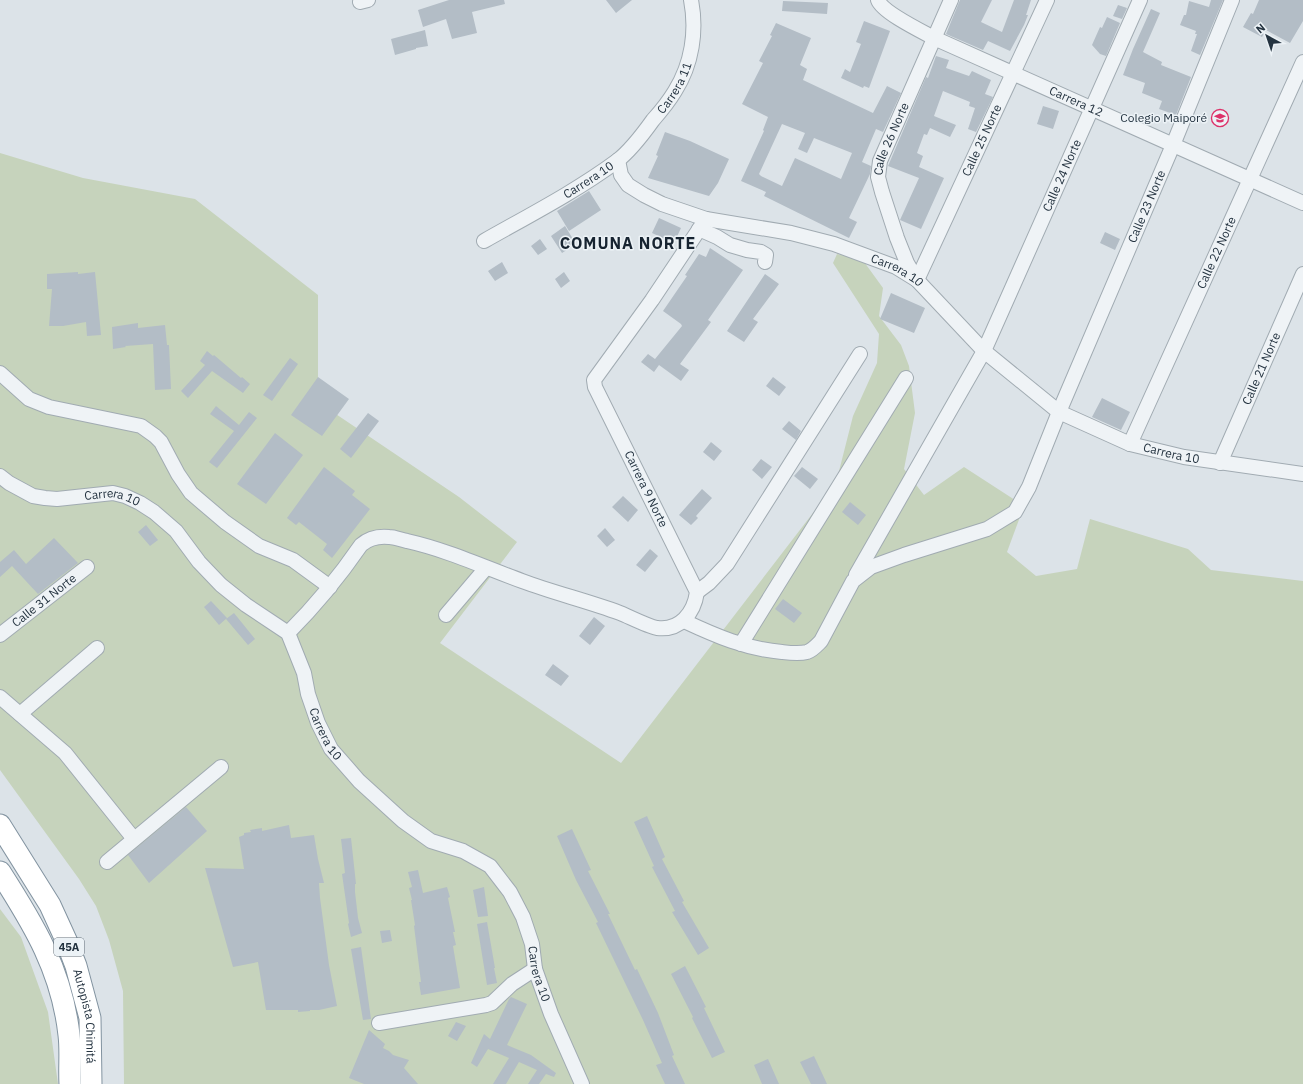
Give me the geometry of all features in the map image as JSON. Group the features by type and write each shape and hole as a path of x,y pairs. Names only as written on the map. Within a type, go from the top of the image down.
{"highway":[{"name":"Autopista Chimitá","path":"0,825 50,905 76,966 90,1018 91,1084"},
{"name":"Autopista Chimitá","path":"0,872 45,948 57,980 64,1002 69,1036 70,1084"}],"street":[{"name":"Carrera 11","path":"618,160 644,133 676,90 688,64 694,36 694,14 691,0"},
{"name":"Carrera 12","path":"878,0 880,5 894,15 934,38 1303,203"},
{"name":"Calle 26 Norte","path":"917,280 907,263 897,238 878,177 880,161 951,0"},
{"name":"Calle 25 Norte","path":"917,280 1047,0"},
{"name":"Calle 24 Norte","path":"684,621 722,639 764,651 796,653 811,650 821,640 984,351 1140,0"},
{"name":"Calle 23 Norte","path":"853,581 871,567 904,555 987,530 1015,512 1029,487 1059,412 1173,145 1232,0"},
{"name":"Calle 22 Norte","path":"1130,444 1303,62"},
{"name":"Carrera 10","path":"484,241 578,188 618,160 621,174 628,185 644,195 702,224 791,233 834,244 896,268 917,280 984,351 1059,412 1130,444 1184,457 1303,474"},
{"path":"702,224 730,245 746,250 761,252 766,255 765,262"},
{"name":"Carrera 9 Norte","path":"697,592 595,387 594,380 652,300 702,224"},
{"name":"Calle 21 Norte","path":"1220,463 1303,274"},
{"path":"288,633 306,616 330,587 361,545 373,538 381,537 390,537 428,546 523,582 619,612 657,628 671,627 684,621 691,613 696,602 697,592 709,583 727,564 860,354"},
{"path":"0,373 29,399 49,407 141,426 148,430 161,442 178,474 191,493 225,522 259,546 293,560 330,587"},
{"path":"741,644 906,378"},
{"name":"Carrera 10","path":"0,476 33,496 57,499 113,493 140,503 154,512 176,531 199,562 221,585 246,605 288,633 304,673 308,694 318,723 331,749 359,781 403,821 431,841 463,851 490,866 510,892 523,917 532,944 535,969 551,1014 582,1084"},
{"name":"Calle 31 Norte","path":"0,635 87,566"},
{"path":"446,615 486,568"},
{"path":"20,714 97,648"},
{"path":"0,697 65,753 134,839"},
{"path":"107,862 221,767"},
{"path":"379,1023 492,1003 512,984 535,969"}],"green space":[{"path":"0,153 83,178 195,199 318,295 318,402 459,497 517,542 440,643 621,763 836,483 853,416 877,363 879,334 833,263 837,254 862,259 883,288 879,316 901,345 909,366 915,413 904,469 924,495 964,467 1024,506 1007,552 1036,576 1077,569 1090,519 1188,549 1211,570 1303,581 1303,1084 124,1084 123,991 109,940 96,906 79,879 0,770"},
{"path":"0,909 21,937 48,1012 58,1084 0,1084"}],"building":[{"path":"449,0 504,0 505,4 472,12 477,33 452,39 446,19 423,27 418,10"},
{"path":"606,0 632,0 616,13"},
{"path":"960,0 992,0 981,22 1002,32 1014,0 1031,0 1024,25 1010,51 988,41 983,50 946,34"},
{"path":"1211,0 1223,0 1200,55 1191,51 1197,34 1195,34 1196,31 1180,25 1184,15 1186,15 1189,1 1209,7"},
{"path":"1259,0 1303,0 1303,21 1290,43 1266,30 1262,37 1243,27 1251,13 1253,14"},
{"path":"783,1 828,3 827,14 782,11"},
{"path":"1118,5 1127,8 1122,19 1113,16"},
{"path":"1151,9 1160,13 1143,52 1162,62 1161,65 1191,77 1176,115 1159,109 1162,101 1142,93 1145,83 1123,75"},
{"path":"1107,17 1120,23 1106,56 1100,54 1092,45 1100,27 1102,28"},
{"path":"864,21 890,31 869,88 864,86 863,88 841,78 845,69 850,72 861,44 856,42"},
{"path":"776,23 811,38 800,65 807,69 803,80 873,113 887,86 901,93 883,132 876,129 862,162 871,166 870,174 849,218 857,222 849,238 764,196 766,192 741,181 764,131 763,130 768,117 742,104 763,63 759,61 772,36 770,35","holes":["782,124 805,133 798,149 807,153 814,138 852,153 841,179 795,158 782,186 759,174"]},
{"path":"425,30 428,46 416,48 395,55 391,39"},
{"path":"936,56 949,60 946,68 969,76 972,71 991,80 985,94 993,97 976,132 968,129 975,108 969,106 970,102 943,91 934,116 956,125 950,137 930,128 927,135 924,134 917,153 923,156 919,167 944,178 921,229 900,220 919,178 888,166 926,77 928,78"},
{"path":"1043,106 1059,111 1053,129 1037,124"},
{"path":"665,132 690,141 729,159 718,183 709,196 648,178 658,156 656,155"},
{"path":"589,191 601,210 569,231 557,211"},
{"path":"659,218 681,228 674,243 652,233"},
{"path":"565,226 576,244 562,253 551,236"},
{"path":"1105,232 1120,239 1115,250 1100,243"},
{"path":"540,239 547,249 538,255 531,246"},
{"path":"710,248 743,270 708,320 711,322 680,364 689,370 681,381 659,365 654,372 641,362 648,354 655,359 682,326 663,311 687,276 685,275 699,254 706,257"},
{"path":"502,262 508,273 495,281 488,271"},
{"path":"78,272 78,274 95,272 101,335 87,336 86,322 63,326 49,326 52,289 47,289 47,274"},
{"path":"564,272 570,281 561,288 555,279"},
{"path":"765,274 779,284 753,319 758,322 744,342 727,331"},
{"path":"891,293 925,308 914,333 880,319"},
{"path":"138,323 138,328 165,325 167,345 169,345 171,389 155,390 153,344 125,346 126,347 113,349 112,327"},
{"path":"207,351 250,384 243,393 212,371 188,398 181,391 205,365 200,361"},
{"path":"290,358 298,364 272,401 263,395"},
{"path":"318,377 349,399 322,436 291,415"},
{"path":"773,377 786,387 779,396 766,386"},
{"path":"1102,398 1130,412 1121,430 1092,417"},
{"path":"216,406 239,425 249,412 257,418 217,468 209,462 234,431 210,414"},
{"path":"368,413 379,421 351,458 340,449"},
{"path":"789,421 801,431 796,440 782,429"},
{"path":"275,433 303,455 266,504 237,484"},
{"path":"711,442 722,451 714,461 703,452"},
{"path":"761,459 772,467 762,479 752,470"},
{"path":"324,467 355,491 352,495 370,509 332,558 323,550 327,544 299,522 296,525 287,518"},
{"path":"802,467 818,479 810,489 794,476"},
{"path":"702,489 712,498 696,516 698,518 691,525 679,515"},
{"path":"623,496 638,510 628,522 612,507"},
{"path":"850,502 866,515 858,525 842,512"},
{"path":"146,525 158,540 150,546 138,532"},
{"path":"605,528 615,540 607,547 597,536"},
{"path":"54,538 78,563 38,594 12,566 0,577 0,562 14,550 26,564"},
{"path":"650,549 658,556 645,572 636,565"},
{"path":"783,599 802,613 794,623 775,609"},
{"path":"211,601 227,618 219,625 204,607"},
{"path":"234,613 255,639 248,645 226,619"},
{"path":"594,617 605,626 590,645 579,636"},
{"path":"553,664 569,676 561,686 545,675"},
{"path":"186,807 207,831 149,883 128,855"},
{"path":"647,816 665,857 662,859 684,901 682,902 709,948 698,955 672,912 675,911 652,867 654,866 634,822"},
{"path":"289,825 291,838 314,835 324,883 319,883 320,898 329,965 337,1006 319,1010 298,1012 298,1010 266,1010 258,962 233,967 205,868 244,869 239,837 244,835 244,833 251,832 250,830 262,828 262,831"},
{"path":"572,829 591,870 588,871 610,914 608,914 658,1013 674,1055 672,1056 685,1084 665,1084 656,1065 662,1063 596,923 598,922 576,880 557,836"},
{"path":"351,838 358,918 362,933 351,937 342,874 345,873 341,839"},
{"path":"418,870 423,893 447,887 450,897 448,898 455,932 453,932 456,945 453,946 460,988 421,995 415,925 409,888 412,887 408,872"},
{"path":"484,887 488,916 478,917 473,890"},
{"path":"487,922 497,983 487,985 477,924"},
{"path":"390,930 392,941 382,943 380,931"},
{"path":"361,947 371,1019 363,1020 351,949"},
{"path":"685,966 706,1007 704,1008 725,1052 712,1058 671,974"},
{"path":"511,997 527,1004 507,1045 531,1055 556,1073 554,1077 546,1074 539,1084 528,1084 537,1070 519,1062 506,1084 493,1084 509,1058 488,1049 477,1067 471,1063 484,1034 490,1039"},
{"path":"456,1022 466,1026 457,1041 448,1036"},
{"path":"369,1030 385,1044 383,1048 393,1055 409,1060 404,1068 418,1084 364,1084 349,1078"},
{"path":"814,1056 827,1084 811,1084 800,1062"},
{"path":"768,1059 779,1084 762,1084 754,1065"}],"place":[{"name":"Colegio Maiporé","path":"1220,118"}],"district":[{"name":"COMUNA NORTE","path":"628,243"}]}
